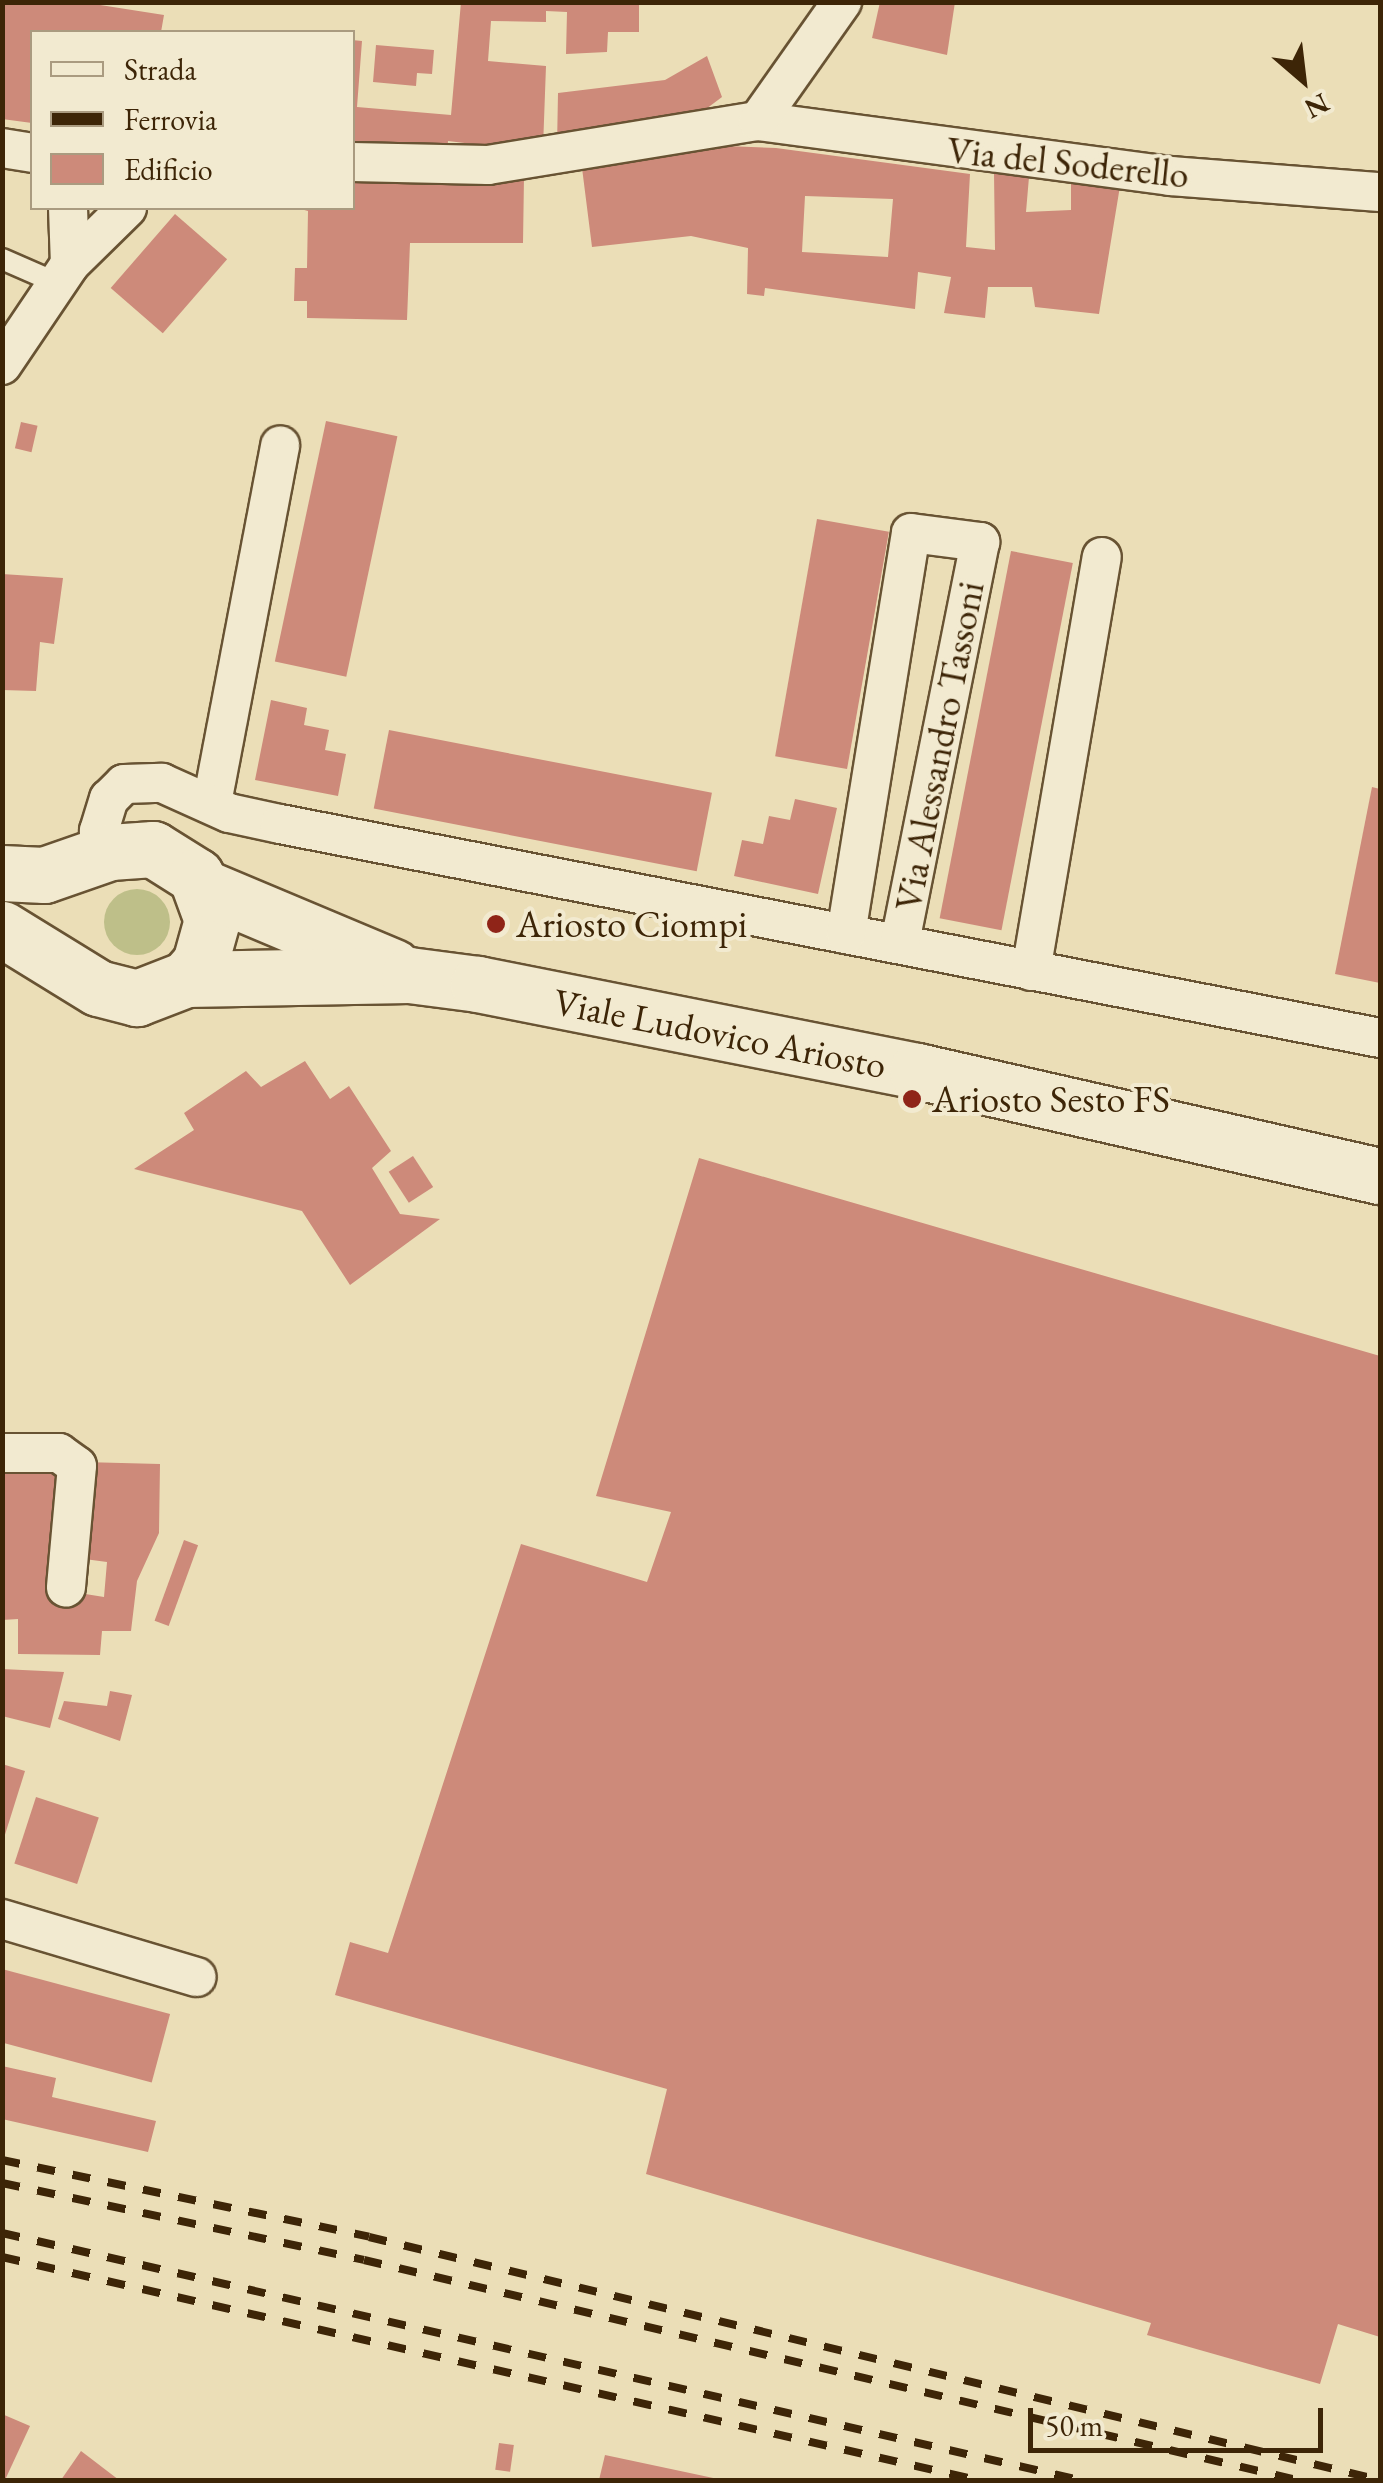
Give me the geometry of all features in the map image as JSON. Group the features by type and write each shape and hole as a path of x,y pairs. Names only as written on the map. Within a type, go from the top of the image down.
{"street":[{"path":"758,121 842,2"},
{"name":"Via del Soderello","path":"355,162 488,165 758,121 1170,176 1380,192"},
{"path":"2,148 30,154"},
{"path":"64,274 68,210"},
{"path":"2,365 64,274 125,210"},
{"path":"212,803 280,444"},
{"name":"Via Alessandro Tassoni","path":"846,934 911,533 980,542 900,944"},
{"path":"1031,971 1102,558"},
{"name":"Via Alessandro Tassoni","path":"98,858 100,830 109,800 124,784 162,784 280,824 1380,1038"},
{"name":"Viale Ludovico Ariosto","path":"2,873 44,875 127,848 153,849 187,866 203,887 409,974 917,1071 1380,1176"},
{"path":"78,971 61,924 64,899 98,858"},
{"path":"186,980 209,942 210,905 203,887"},
{"name":"Viale Ludovico Ariosto","path":"2,929 124,997 150,997 186,980 409,974"},
{"path":"2,1454 59,1453 77,1466 66,1588"},
{"path":"2,1919 197,1977"}],"lane":[{"path":"2,259 64,274"}],"green space":[{"path":"137,889 160,899 170,922 160,945 137,955 114,945 104,922 114,899"}],"building":[{"path":"2,2 81,2 164,15 161,30 30,30 30,123 2,119"},
{"path":"461,2 639,2 639,32 608,32 607,52 566,54 567,12 546,11 546,22 491,21 488,61 546,66 543,148 475,158 473,144 448,141 447,157 355,151 355,40 362,41 357,107 451,115"},
{"path":"880,2 955,2 947,55 872,38"},
{"path":"376,45 434,50 432,74 417,73 416,86 373,82"},
{"path":"707,56 722,97 698,115 557,146 558,93 665,80"},
{"path":"700,145 776,148 970,174 966,247 995,250 994,173 1029,177 1026,212 1071,210 1071,180 1121,180 1099,314 1035,307 1032,287 988,287 985,318 944,313 951,277 918,272 915,309 765,288 764,296 747,294 748,248 691,236 592,247 581,160","holes":["805,196 893,199 888,257 802,252"]},
{"path":"355,175 524,177 523,243 410,243 407,320 307,318 307,301 294,301 295,268 307,268 308,211 304,210 355,210"},
{"path":"175,214 227,259 163,333 111,288"},
{"path":"326,421 397,436 346,677 275,662"},
{"path":"21,422 38,426 31,452 15,448"},
{"path":"817,519 889,532 847,769 775,756"},
{"path":"1011,551 1073,563 1001,930 940,918"},
{"path":"2,574 63,578 54,644 40,642 36,691 2,690"},
{"path":"271,700 307,708 304,725 329,730 325,750 346,754 338,796 255,780"},
{"path":"389,730 712,793 697,871 374,809"},
{"path":"1372,787 1380,789 1380,983 1335,974"},
{"path":"795,799 837,808 818,894 734,876 742,840 763,844 769,816 790,820"},
{"path":"305,1061 330,1099 349,1086 391,1151 372,1168 400,1214 440,1219 350,1285 302,1211 134,1169 194,1130 184,1113 246,1071 261,1087"},
{"path":"413,1156 433,1187 409,1203 389,1172"},
{"path":"699,1158 1380,1356 1380,2337 1338,2324 1320,2384 1147,2335 1151,2323 646,2174 667,2089 335,1995 350,1942 388,1953 521,1544 647,1582 671,1512 596,1496"},
{"path":"2,1461 68,1462 48,1588 104,1597 107,1562 77,1558 83,1462 160,1464 159,1533 137,1581 131,1631 102,1631 100,1655 18,1654 18,1619 2,1620"},
{"path":"184,1540 198,1545 169,1626 155,1621"},
{"path":"2,1669 64,1672 50,1728 2,1716"},
{"path":"110,1691 132,1695 120,1741 58,1719 64,1701 107,1706"},
{"path":"2,1764 25,1771 3,1841 2,1841"},
{"path":"36,1797 99,1817 77,1884 14,1864"},
{"path":"2,1969 170,2014 152,2083 2,2043"},
{"path":"2,2066 56,2078 52,2097 156,2121 148,2152 2,2119"},
{"path":"2,2414 30,2426 5,2480 2,2480"},
{"path":"499,2443 514,2445 510,2472 495,2470"},
{"path":"81,2451 119,2480 61,2480"},
{"path":"605,2455 718,2479 718,2480 599,2480"}],"railway":[{"path":"2,2160 369,2237 1380,2480"},
{"path":"2,2183 364,2260 1297,2480"},
{"path":"2,2233 1080,2480"},
{"path":"2,2257 977,2480"}],"place":[{"name":"Ariosto Ciompi","path":"496,924"},
{"name":"Ariosto Sesto FS","path":"912,1099"}]}
